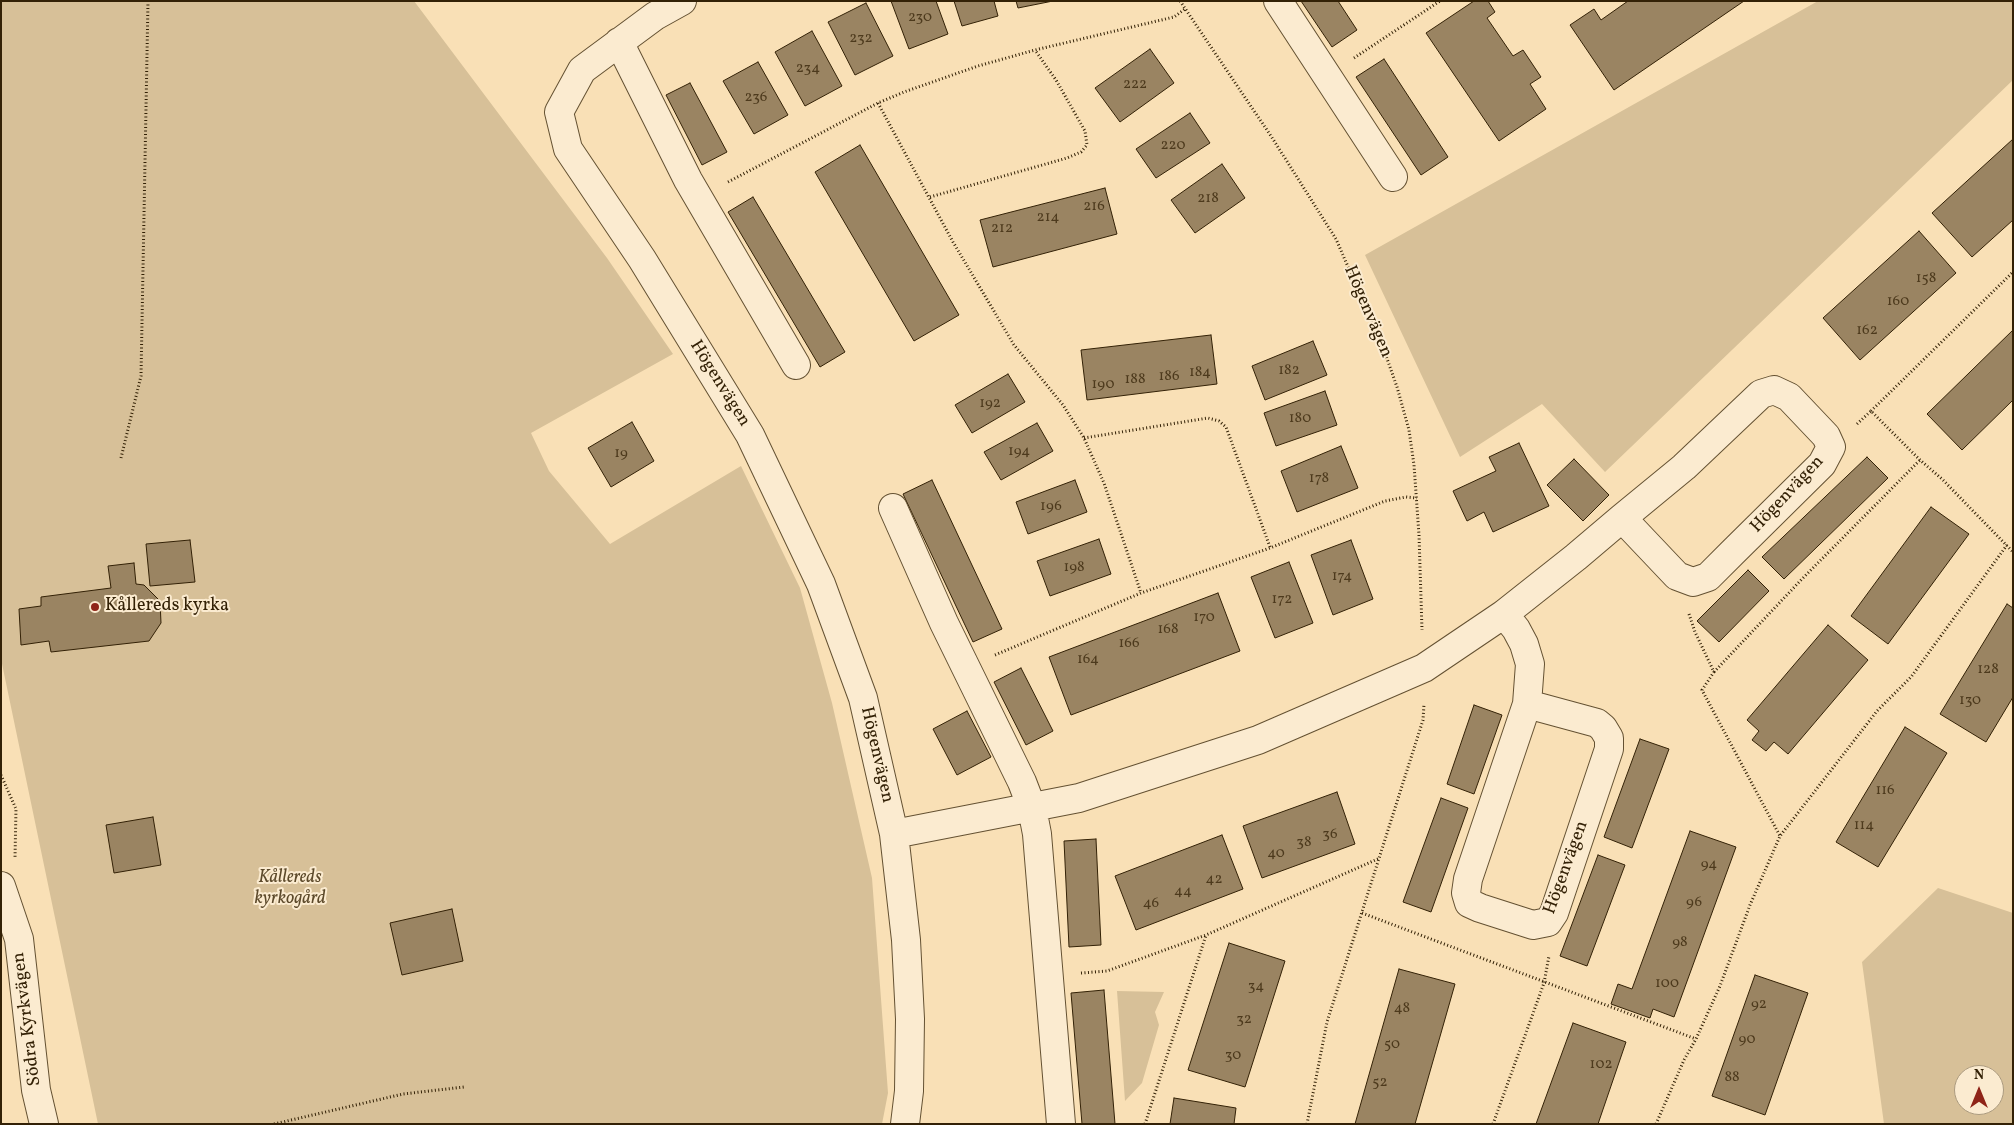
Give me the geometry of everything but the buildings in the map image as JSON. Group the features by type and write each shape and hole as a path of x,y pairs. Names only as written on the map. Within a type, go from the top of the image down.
{"street":[{"name":"Högenvägen","path":"682,1 655,16 582,70 559,112 568,148 642,259 750,435 821,584 863,698 894,834 906,940 910,1018 910,1091 905,1124"},
{"path":"1278,1 1392,177"},
{"path":"619,42 698,197 796,364"},
{"name":"Högenvägen","path":"894,834 1079,798 1258,740 1424,668 1504,614 1684,467 1761,394 1774,390 1789,397 1826,436 1831,448 1822,464 1708,577 1693,582"},
{"path":"893,508 966,667 1022,782 1032,808 1050,975 1062,1124"},
{"path":"1622,518 1677,576 1693,582"},
{"name":"Högenvägen","path":"1504,614 1516,629 1524,644 1530,664 1528,704 1468,879 1466,893 1470,903 1480,908 1533,925 1548,922 1554,913 1609,750 1609,738 1603,728 1597,723 1528,704"},
{"name":"Södra Kyrkvägen","path":"1,886 19,939 36,1090 44,1124"}],"path":[{"path":"120,458 141,376 148,1"},
{"name":"Högenvägen","path":"1180,1 1271,136 1336,239 1384,350 1397,387 1408,430 1417,498 1425,699 1423,720 1327,1022 1307,1124"},
{"path":"1327,76 1440,1"},
{"path":"698,197 878,103 978,66 1035,50 1174,17 1185,9"},
{"path":"930,197 1067,158 1081,152 1087,145 1085,131 1056,80 1035,50"},
{"path":"878,103 953,242 1014,345 1063,405 1084,438 1104,483 1141,593"},
{"path":"1831,448 2013,272"},
{"path":"1871,411 1942,479 2013,552"},
{"path":"1084,438 1208,418 1219,421 1226,427 1270,548"},
{"path":"1780,836 1702,690 1714,672 1802,579 1920,460"},
{"path":"966,667 1141,593 1270,548 1385,500 1406,497 1417,498"},
{"path":"1656,1124 1684,1060 1696,1039 1720,986 1750,905 1780,836 1877,711 1911,678 2007,545"},
{"path":"1693,582 1687,607 1695,632 1714,672"},
{"path":"1,774 16,809 14,862"},
{"path":"1050,975 1107,971 1206,935 1380,858"},
{"path":"1362,913 1696,1039"},
{"path":"1493,1124 1544,982 1550,946 1548,922"},
{"path":"1145,1124 1206,935"},
{"path":"274,1124 403,1094 464,1088"}],"green space":[{"name":"Kållereds kyrkogård","path":"1,1 414,1 607,258 673,354 531,433 549,471 610,544 741,466 800,588 832,703 872,878 888,1093 882,1124 98,1124 1,659"},
{"path":"1818,1 2013,1 2013,80 1605,472 1542,404 1460,457 1365,255"},
{"path":"1938,888 2013,913 2013,1124 1884,1124 1862,962"},
{"path":"1117,991 1164,992 1155,1012 1159,1025 1142,1083 1125,1101"}],"place":[{"name":"Kållereds kyrka","path":"95,607"}]}
